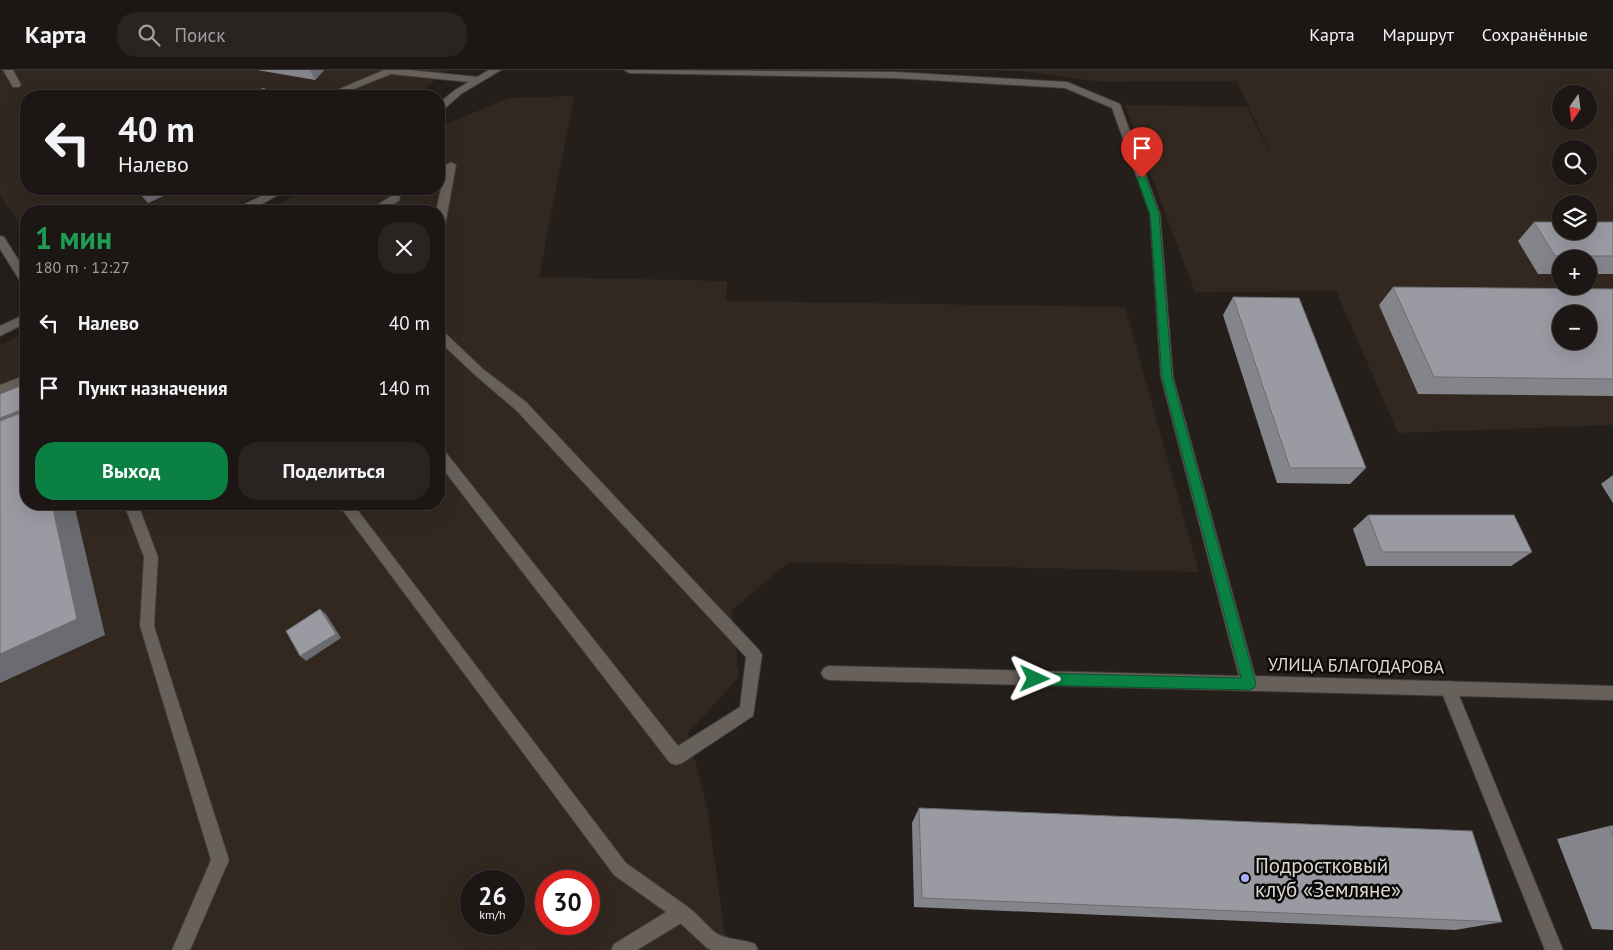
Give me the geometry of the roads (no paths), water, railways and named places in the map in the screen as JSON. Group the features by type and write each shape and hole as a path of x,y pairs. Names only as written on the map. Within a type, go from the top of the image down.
{"street":[{"path":"8,70 16,86"},
{"path":"445,103 458,92 496,70"},
{"path":"629,70 895,75 1067,85 1116,106 1154,214 1167,377 1249,684"},
{"path":"343,90 390,71 478,80"},
{"path":"443,205 451,165"},
{"path":"252,205 272,195"},
{"path":"0,240 20,272"},
{"path":"0,331 20,321"},
{"path":"445,340 479,372 521,406 754,656 746,711 676,757 445,462"},
{"path":"0,390 20,382"},
{"path":"134,510 150,558 148,626 220,860 181,950"},
{"path":"350,510 620,869 682,913 713,942 748,950"},
{"name":"УЛИЦА БЛАГОДАРОВА","path":"829,673 1613,693"},
{"path":"1448,688 1554,950"},
{"path":"620,950 682,913"}],"lane":[{"path":"383,205 395,198"}],"place":[{"name":"Подростковый клуб «Земляне»","path":"1245,878"}]}
